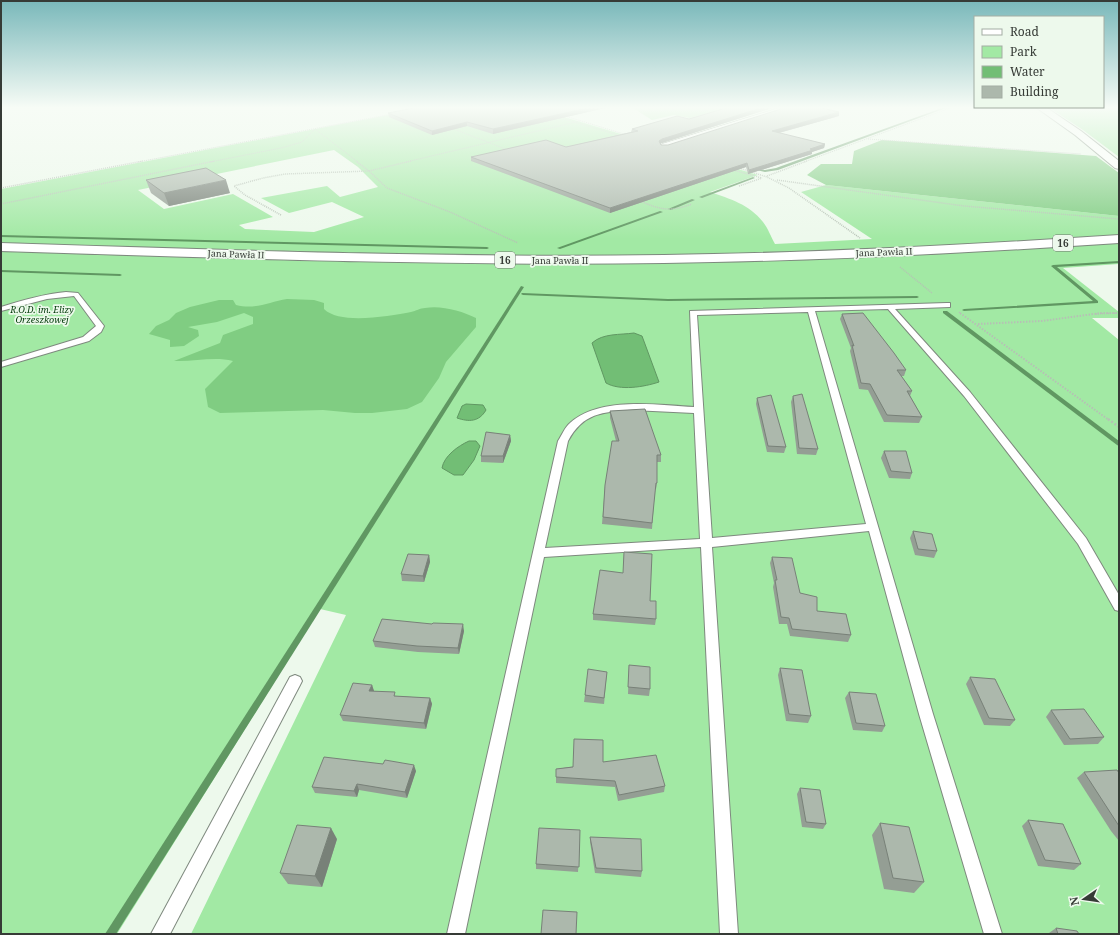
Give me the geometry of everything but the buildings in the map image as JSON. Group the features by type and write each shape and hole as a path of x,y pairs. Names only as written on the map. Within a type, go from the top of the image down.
{"main road":[{"path":"1101,152 1119,166"},
{"name":"Jana Pawła II","path":"1,247 405,258 612,260 906,252 1119,240"}],"lane":[{"path":"1,309 65,293 76,294 100,326 98,330 86,339 1,365"},
{"path":"729,934 692,313 947,305"},
{"path":"890,307 967,394 1082,541 1119,606"},
{"path":"811,309 926,714 993,934"},
{"path":"456,934 563,441 573,425 594,412 614,407 698,410"},
{"path":"539,553 706,543 874,527"},
{"path":"160,934 295,681"}],"path":[{"path":"1,188 195,152"},
{"path":"1,204 263,152"},
{"path":"344,152 369,171 387,188 450,212 521,244"},
{"path":"281,215 245,195 234,186 277,174 369,171 448,152"},
{"path":"739,186 834,152"},
{"path":"1048,152 1082,154"},
{"path":"737,168 774,180 789,188 864,240"},
{"path":"732,169 762,178"},
{"path":"774,180 964,206 1119,220"},
{"path":"640,202 662,210 674,211 692,204"},
{"path":"904,271 947,305 977,324 1119,427"},
{"path":"977,324 1042,321 1101,313 1119,313"}],"green space":[{"name":"R.O.D. im. Elizy Orzeszkowej","path":"197,152 326,152 138,190 164,209 233,194 273,217 239,225 245,229 314,232 364,217 332,202 289,213 261,198 327,186 340,197 378,187 358,167 336,152 680,152 758,175 710,192 739,203 752,211 765,224 775,244 872,239 801,192 826,185 1119,216 1119,264 1063,268 1119,312 1119,318 1092,318 1119,340 1119,934 191,934 346,615 320,609 117,934 1,934 1,189"},
{"path":"1112,152 1119,152 1119,157"}],"shaded area":[{"path":"854,152 1038,152 1096,156 1119,173 1119,216 826,185 807,175 821,164 852,164"},
{"path":"287,299 314,300 324,303 324,309 331,314 353,318 378,317 411,312 423,308 438,307 458,311 476,318 476,327 446,362 439,378 422,402 407,409 372,413 323,410 220,413 208,407 205,389 233,361 211,359 174,361 220,343 223,335 253,324 253,317 244,313 217,322 188,327 198,330 199,336 184,346 170,347 170,340 149,334 156,326 169,320 176,313 190,307 219,300 233,300 236,305 249,307"}],"water":[{"path":"634,333 642,336 659,382 639,387 625,388 606,383 592,343 606,336"},
{"path":"466,404 483,405 486,410 477,419 466,420 457,418 462,406"},
{"path":"469,441 476,441 480,446 474,460 463,475 454,475 442,468 446,459 452,452"}],"waterway":[{"path":"753,169 765,171 777,169 825,152"},
{"path":"701,197 754,178"},
{"path":"670,209 693,200"},
{"path":"559,248 661,212"},
{"path":"1,236 487,248"},
{"path":"964,310 1097,302 1053,266 1119,262"},
{"path":"1,271 120,275"},
{"path":"110,934 522,287"},
{"path":"523,294 668,300 917,297"},
{"path":"945,312 1119,444"}]}
